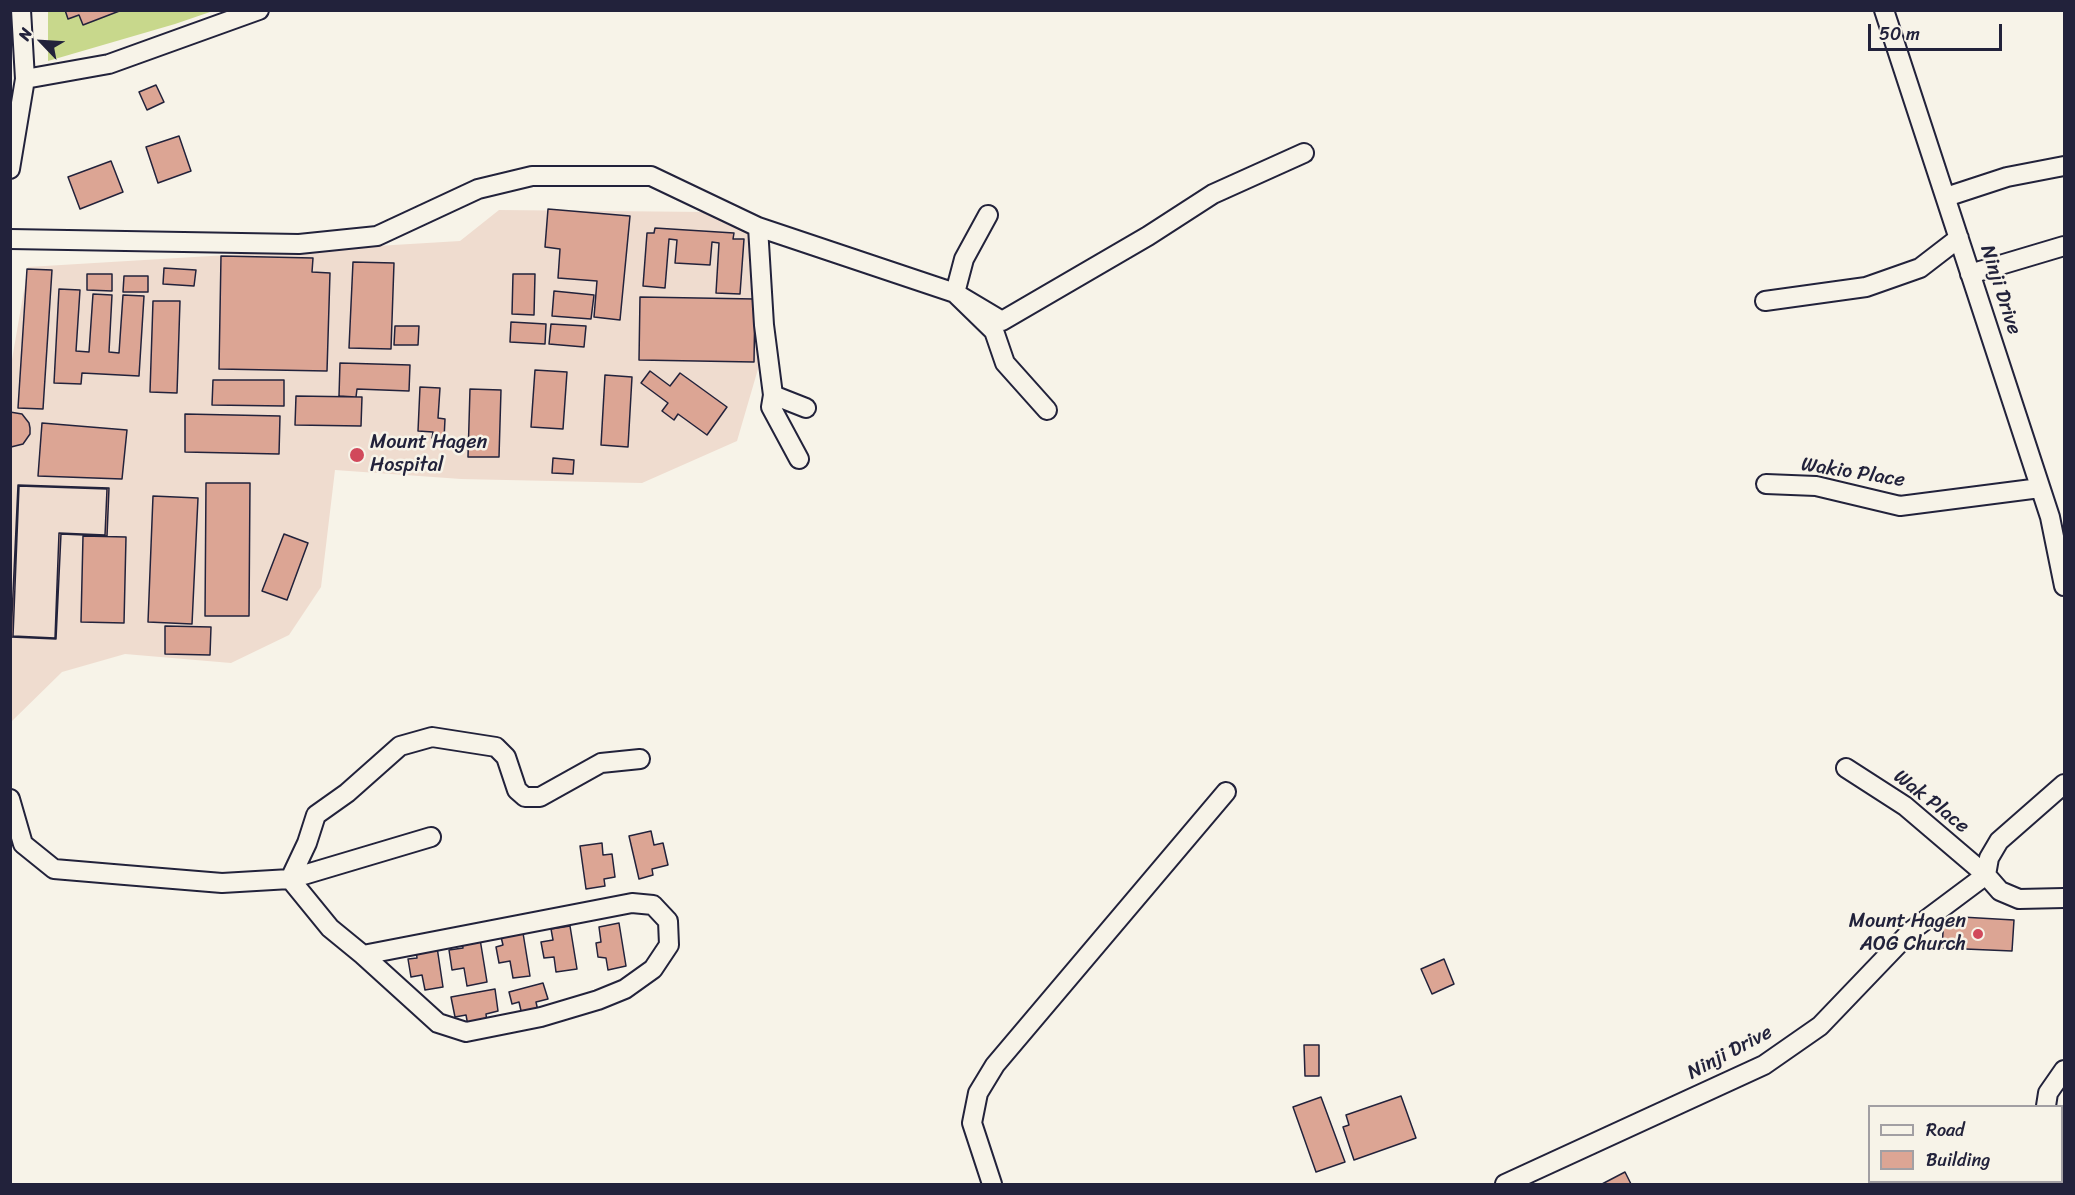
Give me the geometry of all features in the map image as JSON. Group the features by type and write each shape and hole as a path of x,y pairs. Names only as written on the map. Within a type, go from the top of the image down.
{"street":[{"path":"10,170 25,79 21,10"},
{"path":"25,79 109,64 259,10"},
{"name":"Ninji Drive","path":"1884,10 2050,518 2064,586"},
{"path":"10,239 299,244 377,236 478,189 532,176 651,176 758,226 955,293 1002,321 1148,236 1213,194 1304,153"},
{"path":"1946,197 2007,177 2064,166"},
{"path":"955,293 964,259 988,215"},
{"path":"758,226 764,326 773,395 771,407 799,459"},
{"path":"1765,301 1866,287 1920,268 1959,238"},
{"path":"1971,274 2064,246"},
{"path":"955,293 994,331 1005,363 1047,410"},
{"path":"773,395 806,408"},
{"name":"Wakio Place","path":"1766,484 1816,486 1900,506 2040,488"},
{"path":"290,879 308,843 316,815 347,793 400,746 432,737 496,747 506,757 517,790 525,797 540,797 601,763 639,759"},
{"name":"Wak Place","path":"1846,768 1905,806 1986,875 2000,891 2019,899 2064,898"},
{"path":"1986,875 1989,858 1999,841 2064,784"},
{"path":"992,1185 972,1123 978,1093 994,1065 1226,792"},
{"path":"10,799 23,844 54,868 222,883 290,879 431,837"},
{"name":"Ninji Drive","path":"1505,1185 1764,1065 1820,1026 1911,931 1986,875"},
{"path":"290,879 330,928 438,1023 466,1032 541,1017 598,1000 625,989 653,969 669,945 668,921 653,905 632,903 363,955"},
{"path":"2046,1105 2048,1093 2064,1070"}],"shaded area":[{"name":"Mount Hagen Hospital","path":"499,210 706,212 761,237 765,345 737,441 642,483 461,479 335,470 321,587 289,635 231,663 125,654 62,672 11,722 10,371 28,267 460,241"}],"green space":[{"path":"48,11 213,11 48,61"}],"building":[{"path":"65,10 122,10 83,25 79,15 68,19"},
{"path":"156,85 164,102 147,110 139,92"},
{"path":"179,136 191,171 158,183 146,147"},
{"path":"111,161 123,192 80,209 68,177"},
{"path":"548,209 630,216 620,320 594,317 597,281 558,278 560,249 545,247"},
{"path":"655,228 734,233 733,239 744,239 740,294 716,293 719,243 712,242 710,265 675,263 677,240 669,239 665,288 643,286 647,233 654,233"},
{"path":"221,256 313,258 312,272 330,273 327,371 219,369"},
{"path":"353,262 394,263 391,349 349,348"},
{"path":"164,268 196,270 194,286 163,284"},
{"path":"27,269 52,270 43,409 18,408"},
{"path":"87,274 112,274 112,291 87,290"},
{"path":"513,274 535,274 534,315 512,314"},
{"path":"124,276 148,276 148,292 123,292"},
{"path":"59,289 80,290 76,351 89,352 93,294 112,295 109,352 119,353 123,295 144,296 139,376 82,373 81,384 54,383"},
{"path":"554,291 594,295 591,319 552,316"},
{"path":"640,297 755,299 754,362 639,360"},
{"path":"153,301 180,301 177,393 150,392"},
{"path":"511,322 546,324 545,344 510,342"},
{"path":"551,324 586,326 584,347 549,344"},
{"path":"395,326 419,326 418,345 394,345"},
{"path":"340,363 410,365 409,391 357,389 356,397 339,396"},
{"path":"535,370 567,372 563,429 531,427"},
{"path":"650,371 670,386 680,373 727,407 707,435 678,414 674,420 662,411 668,403 641,383"},
{"path":"605,375 632,377 628,447 601,445"},
{"path":"213,380 284,380 284,406 212,405"},
{"path":"420,387 440,388 438,418 445,419 444,439 432,438 433,432 418,431"},
{"path":"470,389 501,390 499,457 468,457"},
{"path":"296,396 362,397 361,426 295,425"},
{"path":"10,412 22,414 30,428 30,434 23,444 11,447"},
{"path":"185,414 280,416 279,454 185,452"},
{"path":"42,423 127,430 122,479 38,476"},
{"path":"553,458 574,460 573,474 552,473"},
{"path":"206,483 250,483 249,616 205,616"},
{"path":"18,485 109,488 107,536 61,534 56,639 11,637"},
{"path":"19,486 107,489 105,535 59,533 55,638 13,636"},
{"path":"153,496 198,498 192,624 148,622"},
{"path":"284,534 308,543 287,600 262,591"},
{"path":"83,536 126,537 124,623 81,622"},
{"path":"165,626 211,627 210,655 165,654"},
{"path":"651,831 654,845 663,843 668,865 652,869 653,875 639,879 629,836"},
{"path":"602,843 603,855 612,854 615,877 604,879 605,886 586,889 580,846"},
{"name":"Mount Hagen AOG Church","path":"1944,916 2014,920 2012,951 1942,948"},
{"path":"619,923 626,966 608,970 606,958 598,957 596,943 601,942 599,927"},
{"path":"570,926 577,969 556,972 554,957 544,958 541,942 553,940 551,929"},
{"path":"523,933 530,976 513,978 510,961 499,963 496,947 503,945 501,937"},
{"path":"480,939 487,982 467,986 464,968 452,970 449,950 463,948 462,941"},
{"path":"437,947 443,987 425,990 422,975 411,977 408,959 417,958 416,950"},
{"path":"1444,959 1454,984 1432,994 1421,969"},
{"path":"543,983 548,999 536,1002 538,1011 522,1015 519,1002 512,1004 509,992"},
{"path":"495,989 498,1011 486,1014 487,1023 468,1026 466,1015 455,1017 451,997"},
{"path":"1304,1045 1319,1045 1319,1076 1305,1076"},
{"path":"1401,1096 1416,1138 1354,1160 1343,1127 1349,1125 1346,1115"},
{"path":"1321,1097 1345,1162 1316,1172 1293,1107"},
{"path":"1625,1172 1631,1184 1602,1184"}],"place":[{"name":"Mount Hagen Hospital","path":"357,455"},
{"name":"Mount Hagen AOG Church","path":"1978,934"}]}
